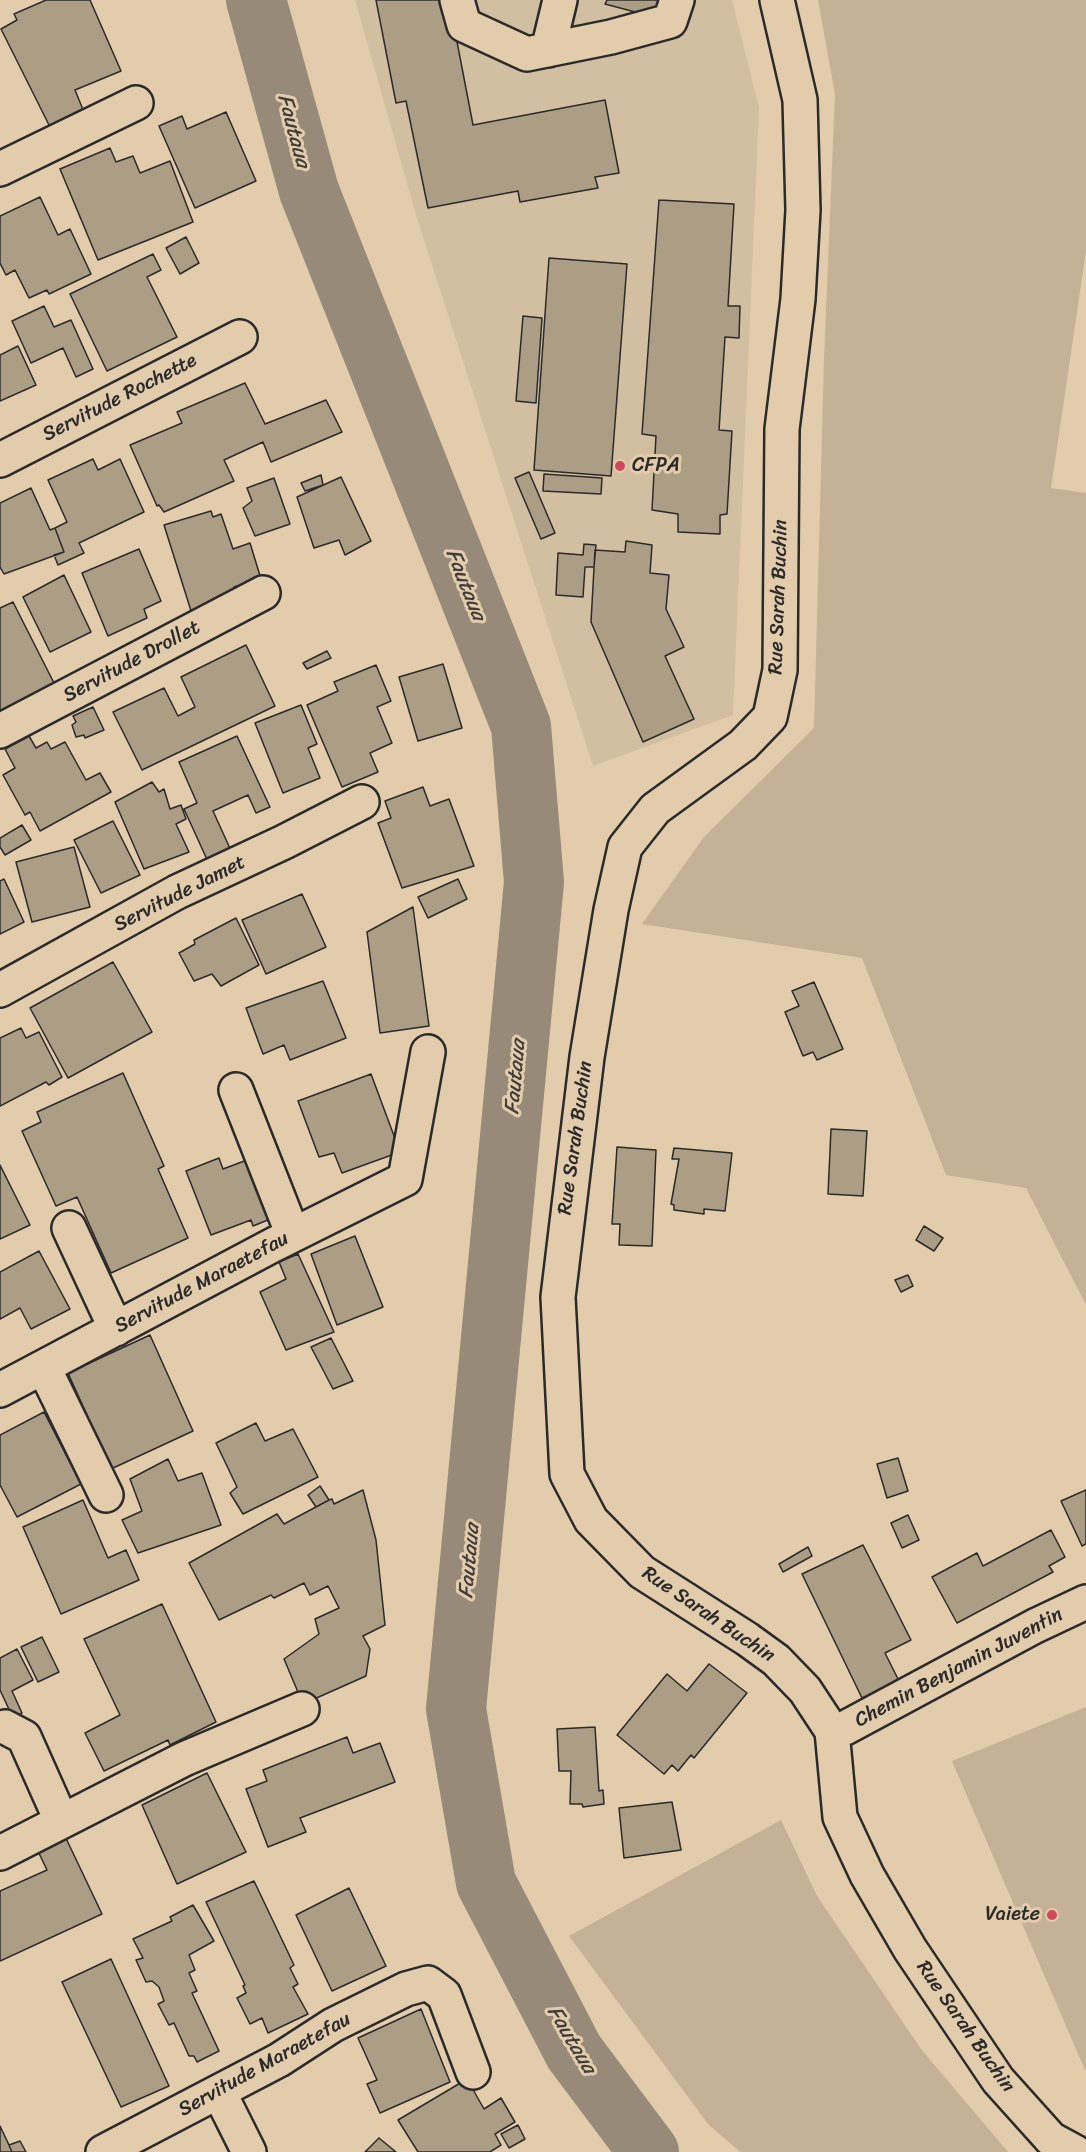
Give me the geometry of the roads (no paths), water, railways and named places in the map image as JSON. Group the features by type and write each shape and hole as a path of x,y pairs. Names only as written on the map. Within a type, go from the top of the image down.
{"street":[{"path":"457,0 464,25 527,54 611,37 670,21 677,0"},
{"path":"548,50 560,0"},
{"name":"Rue Sarah Buchin","path":"777,0 800,100 803,210 798,299 782,429 780,670 770,717 743,745 655,809 625,847 611,910 587,1057 558,1297 567,1474 591,1520 642,1572 747,1639 776,1660 805,1690 832,1731 840,1817 867,1875 910,1949 998,2080 1051,2139 1075,2152"},
{"path":"0,169 136,103"},
{"name":"Servitude Rochette","path":"0,460 240,337"},
{"name":"Servitude Drollet","path":"0,731 263,593"},
{"name":"Servitude Jamet","path":"0,990 177,892 284,842 362,802"},
{"name":"Servitude Maraetefau","path":"0,1390 293,1235 405,1179 428,1052"},
{"path":"236,1090 293,1235"},
{"path":"69,1227 116,1329"},
{"path":"44,1368 106,1495"},
{"name":"Chemin Benjamin Juventin","path":"832,1731 845,1728 1035,1626 1086,1602"},
{"path":"0,1853 184,1759 302,1709"},
{"path":"5,1727 24,1737 62,1820"},
{"name":"Servitude Maraetefau","path":"103,2152 279,2060 333,2025 406,1989 428,1983 444,1995 473,2072"},
{"path":"219,2092 249,2152"}],"waterway":[{"name":"Fautaua","path":"256,0 309,191 521,726 534,882 456,1709 486,1883 574,2052 649,2152"}],"place":[{"name":"CFPA","path":"620,466"},
{"name":"Vaiete","path":"1052,1915"}]}
